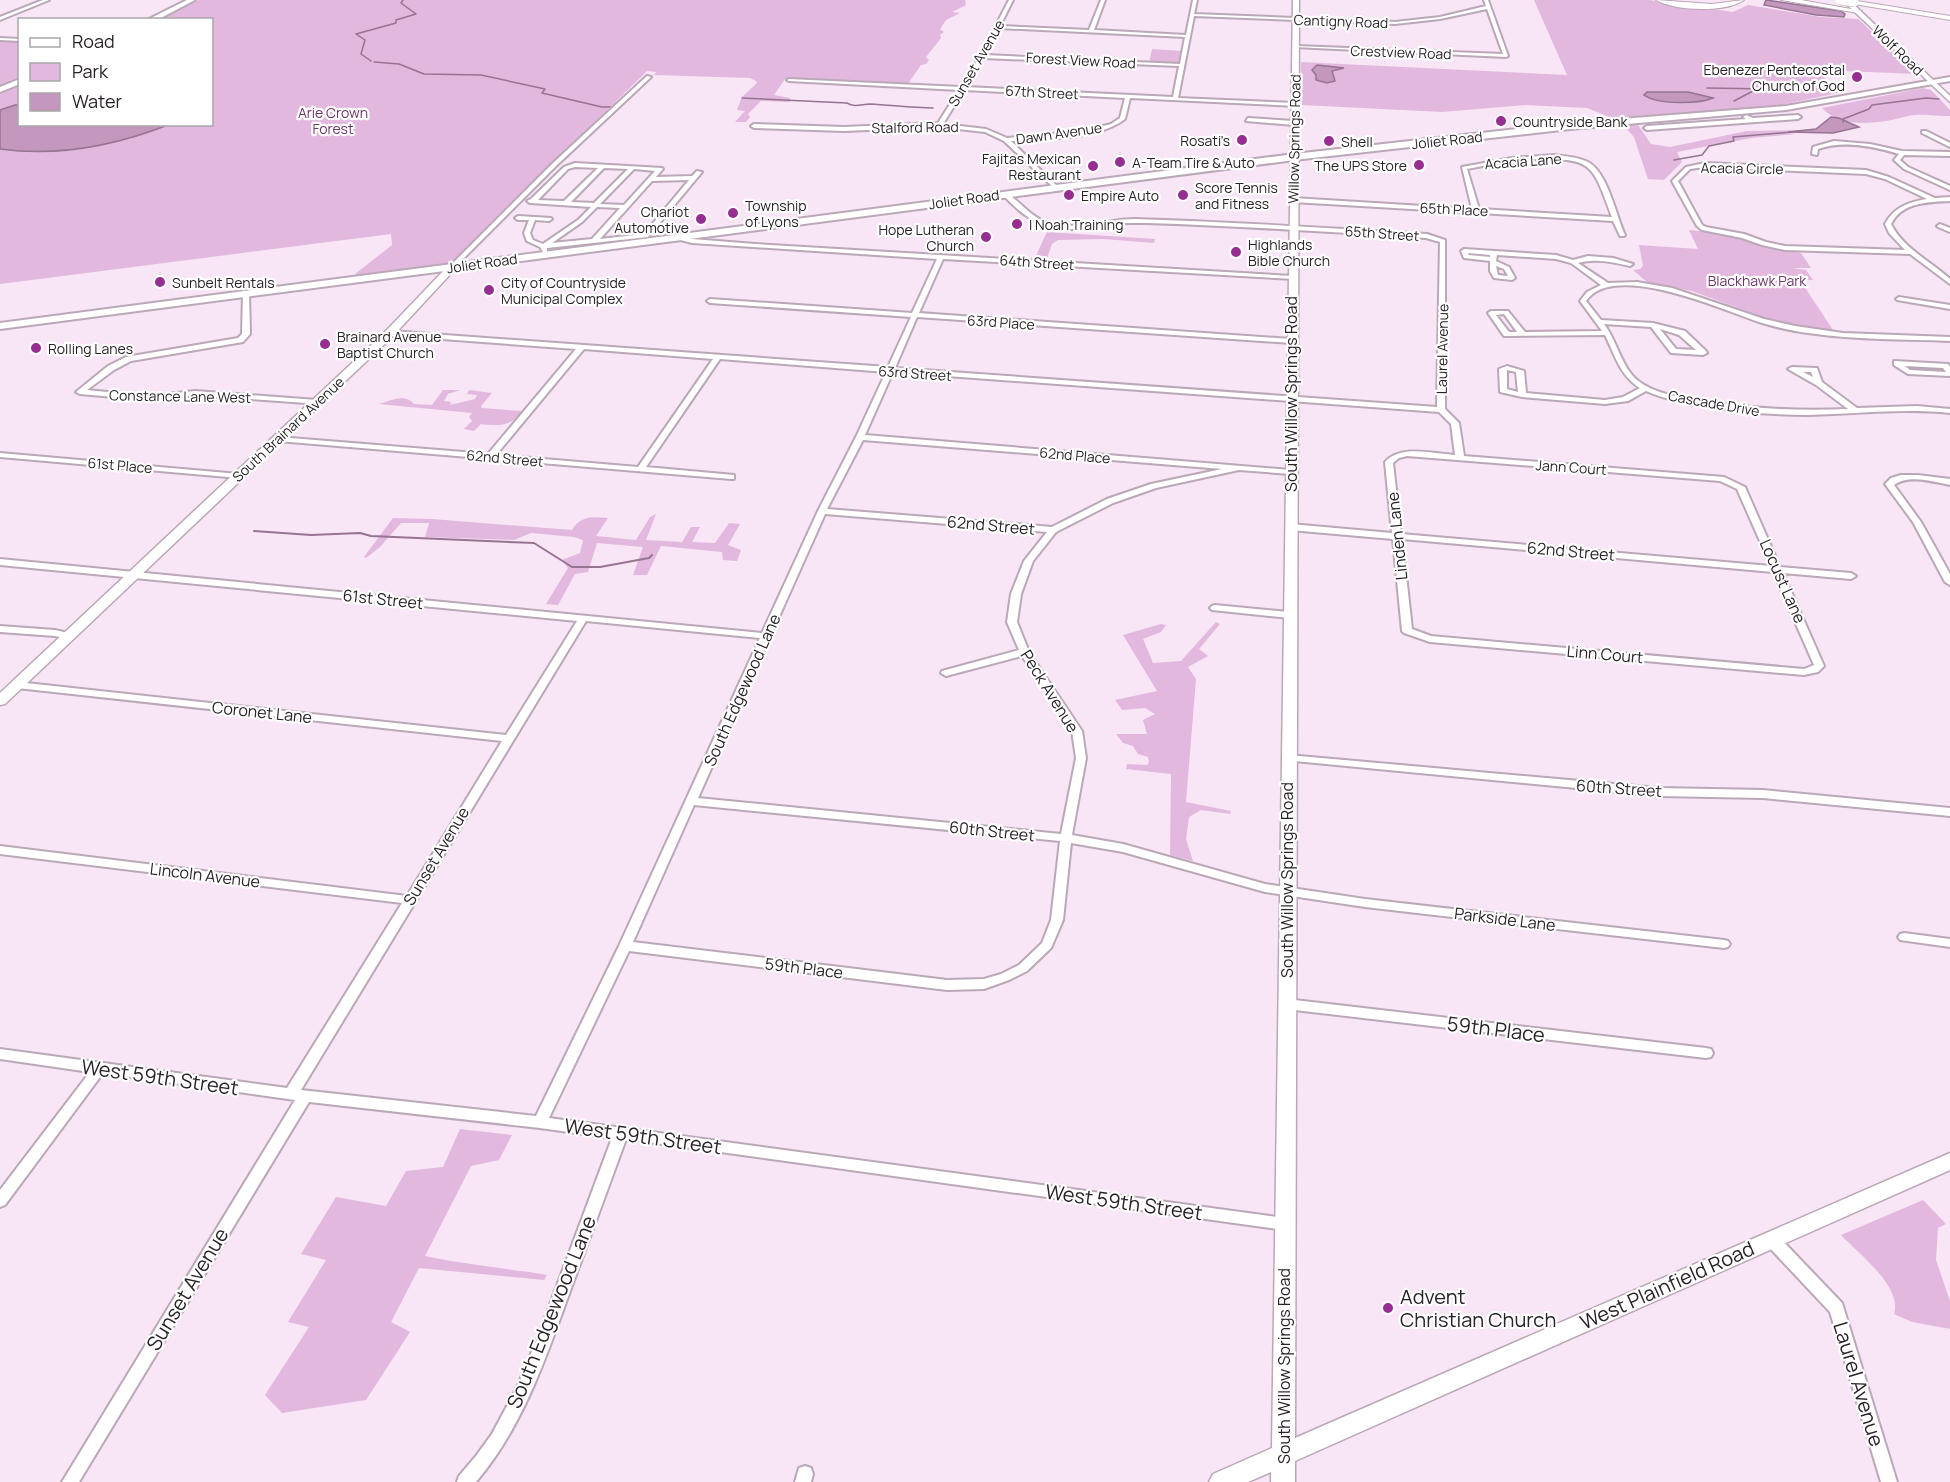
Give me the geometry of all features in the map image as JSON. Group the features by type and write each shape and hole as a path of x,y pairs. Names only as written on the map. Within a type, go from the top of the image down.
{"highway":[{"path":"1660,0 1712,6 1727,5 1740,0"},
{"path":"1785,0 1829,6 1852,5 1950,18"},
{"path":"1840,0 1852,5"},
{"path":"1868,0 1950,13"}],"main road":[{"path":"154,18 192,0"},
{"path":"1919,71 1948,77"},
{"name":"Joliet Road","path":"0,326 451,268 544,250 675,237 1294,157 1570,126 1739,117 1948,77"},
{"path":"0,90 18,82"},
{"path":"1908,85 1939,90"},
{"path":"424,271 435,275 439,281"}],"street":[{"path":"0,19 47,0"},
{"name":"Sunset Avenue","path":"940,125 982,56 1011,0"},
{"path":"1091,31 1103,0"},
{"path":"1175,99 1180,65 1195,0"},
{"name":"Willow Springs Road","path":"1292,278 1296,0"},
{"path":"1486,0 1489,8"},
{"name":"Wolf Road","path":"1852,5 1950,100"},
{"name":"Cantigny Road","path":"1192,15 1411,22 1489,8"},
{"name":"Crestview Road","path":"1296,47 1506,56 1489,8"},
{"path":"996,27 1188,36"},
{"path":"0,39 18,40"},
{"name":"Forest View Road","path":"982,56 1180,65"},
{"name":"South Brainard Avenue","path":"0,701 390,333 519,200 649,77"},
{"name":"67th Street","path":"789,80 1295,105"},
{"name":"Dawn Avenue","path":"1006,140 1095,131 1111,126 1122,119 1128,97"},
{"path":"1647,128 1739,117 1752,120 1798,117"},
{"path":"1739,117 1754,129"},
{"path":"1248,120 1294,123"},
{"name":"Stalford Road","path":"754,126 844,129 940,125 986,131 1006,140 1055,188"},
{"path":"1924,132 1950,145"},
{"path":"1815,154 1815,148 1821,145 1836,144 1869,145 1902,153 1950,154"},
{"path":"1902,153 1897,160 1905,168 1948,185"},
{"name":"Acacia Lane","path":"1476,211 1464,168 1537,158 1568,157 1582,160 1595,169 1614,219"},
{"path":"533,201 566,168 575,165 660,169 593,242"},
{"name":"Acacia Circle","path":"1913,252 1785,248 1764,244 1740,235 1704,229 1700,226 1675,181 1688,168 1705,165 1861,172 1887,178 1934,200"},
{"path":"566,203 603,166"},
{"path":"544,250 580,221 632,168"},
{"path":"533,218 526,233 530,241 544,250 590,240 593,242 645,236 699,172"},
{"path":"650,179 694,178"},
{"name":"65th Street","path":"1005,194 1017,207 1038,221 1063,228 1084,228 1128,221 1292,228 1435,238"},
{"path":"1950,199 1906,206 1894,213 1889,220 1892,234 1950,282"},
{"path":"519,200 626,207"},
{"name":"65th Place","path":"1293,200 1614,219"},
{"path":"518,218 549,219"},
{"path":"1614,219 1622,235"},
{"path":"1950,223 1940,226 1950,230"},
{"name":"64th Street","path":"675,237 692,241 1292,278"},
{"name":"Laurel Avenue","path":"1435,238 1443,241 1441,410 1455,423 1460,459"},
{"name":"South Edgewood Lane","path":"540,1122 625,946 822,511 860,437 941,257"},
{"path":"1493,258 1556,257 1573,261 1606,285 1634,284 1673,288 1756,319 1819,332 1950,339"},
{"path":"1573,261 1588,258 1630,264"},
{"name":"South Willow Springs Road","path":"1283,1482 1292,278"},
{"name":"Cascade Drive","path":"1606,285 1587,294 1583,301 1587,309 1607,333 1627,373 1646,388 1669,397 1745,410 1792,413 1903,407 1950,411"},
{"name":"Constance Lane West","path":"246,293 246,334 240,340 129,359 111,368 80,392 148,398 195,393 317,402"},
{"path":"1899,299 1950,307"},
{"name":"63rd Place","path":"710,301 1291,341"},
{"path":"1600,322 1653,324 1682,333 1703,353 1674,351 1653,324"},
{"name":"63rd Street","path":"390,333 1291,401 1441,410"},
{"path":"1522,333 1607,333"},
{"path":"490,457 581,348"},
{"path":"641,469 717,358"},
{"path":"1897,363 1945,366 1950,373 1908,372 1897,363"},
{"path":"1819,383 1854,409"},
{"path":"1522,395 1605,402 1625,399 1646,388"},
{"name":"62nd Place","path":"860,437 1290,472"},
{"name":"62nd Street","path":"278,439 731,477"},
{"name":"Jann Court","path":"1407,454 1721,479 1735,483"},
{"name":"Linden Lane","path":"1407,454 1396,456 1389,462 1407,631"},
{"name":"61st Place","path":"0,455 239,476"},
{"name":"Peck Avenue","path":"984,984 1023,968 1047,945 1060,906 1066,838 1081,758 1077,731 1024,652 1012,622 1016,594 1029,561 1053,530 1110,501 1154,486 1238,468"},
{"path":"1950,482 1904,478 1890,482 1889,486 1917,522 1950,582"},
{"name":"Locust Lane","path":"1735,483 1741,487 1819,661 1820,666 1815,670 1804,672"},
{"name":"62nd Street","path":"822,511 1053,530"},
{"name":"62nd Street","path":"1290,527 1851,576"},
{"name":"61st Street","path":"0,562 766,636"},
{"path":"1215,608 1289,615"},
{"name":"Sunset Avenue","path":"70,1482 298,1095 409,900 583,618"},
{"path":"0,628 69,636"},
{"name":"Linn Court","path":"1407,631 1430,639 1804,672"},
{"path":"946,673 1024,652"},
{"name":"Coronet Lane","path":"17,685 507,738"},
{"name":"60th Street","path":"1288,758 1659,792 1763,795 1949,814"},
{"name":"60th Street","path":"692,801 1066,838 1123,848 1265,888 1287,891"},
{"name":"Lincoln Avenue","path":"0,850 409,900"},
{"name":"Parkside Lane","path":"1287,891 1365,903 1724,944"},
{"path":"1904,937 1950,943"},
{"name":"59th Place","path":"625,946 947,984 984,984"},
{"name":"59th Place","path":"1286,1004 1706,1053"},
{"name":"West 59th Street","path":"0,1054 298,1095 540,1122 1285,1224"},
{"path":"0,1201 99,1069"},
{"name":"South Edgewood Lane","path":"465,1482 498,1437 542,1347 621,1133"},
{"name":"West Plainfield Road","path":"1221,1482 1950,1161"},
{"name":"Laurel Avenue","path":"1772,1240 1837,1308 1889,1482"}],"green space":[{"name":"Arie Crown Forest","path":"199,0 965,0 966,5 952,12 960,13 946,20 940,29 944,32 940,35 941,38 926,57 929,60 926,64 921,65 907,85 785,79 774,95 790,98 790,102 761,101 748,114 750,117 746,122 735,122 745,111 737,110 742,97 757,83 756,81 750,78 654,75 656,72 647,71 452,262 446,264 355,274 392,245 391,234 0,284 0,94 18,85 18,126 213,126 213,18 159,18"},
{"path":"1534,0 1649,0 1733,12 1748,5 1821,17 1858,19 1918,74 1818,70 1838,93 1775,106 1612,118 1587,108 1525,105 1442,112 1302,105 1301,62 1567,75"},
{"path":"0,41 18,42 18,77 0,86"},
{"path":"1152,49 1182,51 1179,63 1149,63"},
{"path":"1923,88 1931,90 1950,110 1950,116 1918,115 1863,123 1840,120 1822,108"},
{"path":"1623,125 1638,125 1651,144 1670,147 1747,131 1805,130 1789,133 1796,134 1751,138 1677,152 1682,162 1664,180 1648,179 1634,137"},
{"name":"Blackhawk Park","path":"1689,230 1732,234 1801,253 1811,268 1793,268 1806,270 1813,280 1800,280 1833,330 1776,322 1692,291 1647,282 1633,270 1643,266 1639,245 1698,249"},
{"path":"1047,232 1155,239 1154,243 1104,239 1058,240 1052,244 1046,261 1034,260"},
{"path":"443,390 460,390 448,394 444,401 451,402 450,405 475,399 477,395 467,394 469,390 492,393 481,406 482,408 522,411 509,423 481,424 474,431 464,429 472,421 469,417 472,413 379,404 402,398 414,404 432,405"},
{"path":"656,514 646,540 682,542 691,527 700,527 692,542 715,543 729,523 740,524 728,545 741,550 737,561 723,560 722,552 661,546 647,575 633,575 643,547 597,543 588,572 575,574 558,605 546,604 568,568 562,560 580,553 583,540 574,537 531,533 514,540 425,537 429,523 401,523 380,547 366,558 364,557 393,518 572,530 583,519 608,518 596,536 636,540 650,517"},
{"path":"1216,622 1220,624 1199,649 1208,656 1188,667 1196,679 1186,802 1231,811 1230,814 1201,810 1189,817 1186,839 1193,861 1170,855 1171,774 1126,769 1127,764 1147,765 1148,757 1138,754 1133,746 1123,743 1116,734 1147,734 1143,720 1155,714 1145,708 1122,710 1115,700 1157,691 1123,635 1161,624 1166,625 1161,632 1143,639 1153,663 1181,661"},
{"path":"460,1129 512,1135 499,1160 471,1166 425,1256 547,1275 544,1280 419,1268 391,1322 410,1332 366,1400 282,1413 265,1395 309,1327 288,1322 326,1260 301,1254 336,1197 386,1206 406,1171 443,1167"},
{"path":"1923,1200 1946,1224 1938,1228 1936,1260 1950,1301 1950,1329 1912,1322 1894,1314 1895,1304 1886,1282 1841,1235"}],"water":[{"path":"1766,0 1841,11 1845,14 1844,17 1816,15 1764,5"},
{"path":"1317,65 1344,68 1332,71 1335,81 1327,83 1316,80 1316,75 1312,70"},
{"path":"1647,92 1688,92 1713,98 1668,102 1658,101 1644,95"},
{"path":"18,105 18,126 165,126 127,139 86,148 43,152 0,149 0,110"},
{"path":"1831,117 1859,127 1833,133 1788,132 1816,129"}],"waterway":[{"path":"371,61 361,54 365,40 356,34 396,23 396,20 416,14 401,3 403,0"},
{"path":"374,62 399,64 424,74 481,75 545,89 542,93 602,107"},
{"path":"1707,88 1767,89"},
{"path":"1734,101 1753,91"},
{"path":"742,98 847,103 856,106 870,104 933,108"},
{"path":"1843,122 1843,119 1869,109 1872,105 1926,98 1939,99"},
{"path":"603,107 613,107"},
{"path":"1674,160 1702,155 1709,146 1734,141 1733,137 1792,132"},
{"path":"254,531 311,535 360,533 371,536 534,543 572,567 600,567 649,558 652,555"}],"place":[{"name":"Ebenezer Pentecostal Church of God","path":"1857,77"},
{"name":"Countryside Bank","path":"1501,121"},
{"name":"Rosati's","path":"1242,140"},
{"name":"Shell","path":"1329,141"},
{"name":"A-Team Tire & Auto","path":"1120,162"},
{"name":"The UPS Store","path":"1419,165"},
{"name":"Fajitas Mexican Restaurant","path":"1093,166"},
{"name":"Empire Auto","path":"1069,195"},
{"name":"Score Tennis and Fitness","path":"1183,195"},
{"name":"Township of Lyons","path":"733,213"},
{"name":"Chariot Automotive","path":"701,219"},
{"name":"I Noah Training","path":"1017,224"},
{"name":"Hope Lutheran Church","path":"986,237"},
{"name":"Highlands Bible Church","path":"1236,252"},
{"name":"Sunbelt Rentals","path":"160,282"},
{"name":"City of Countryside Municipal Complex","path":"489,290"},
{"name":"Brainard Avenue Baptist Church","path":"325,344"},
{"name":"Rolling Lanes","path":"36,348"},
{"name":"Advent Christian Church","path":"1388,1308"}]}
